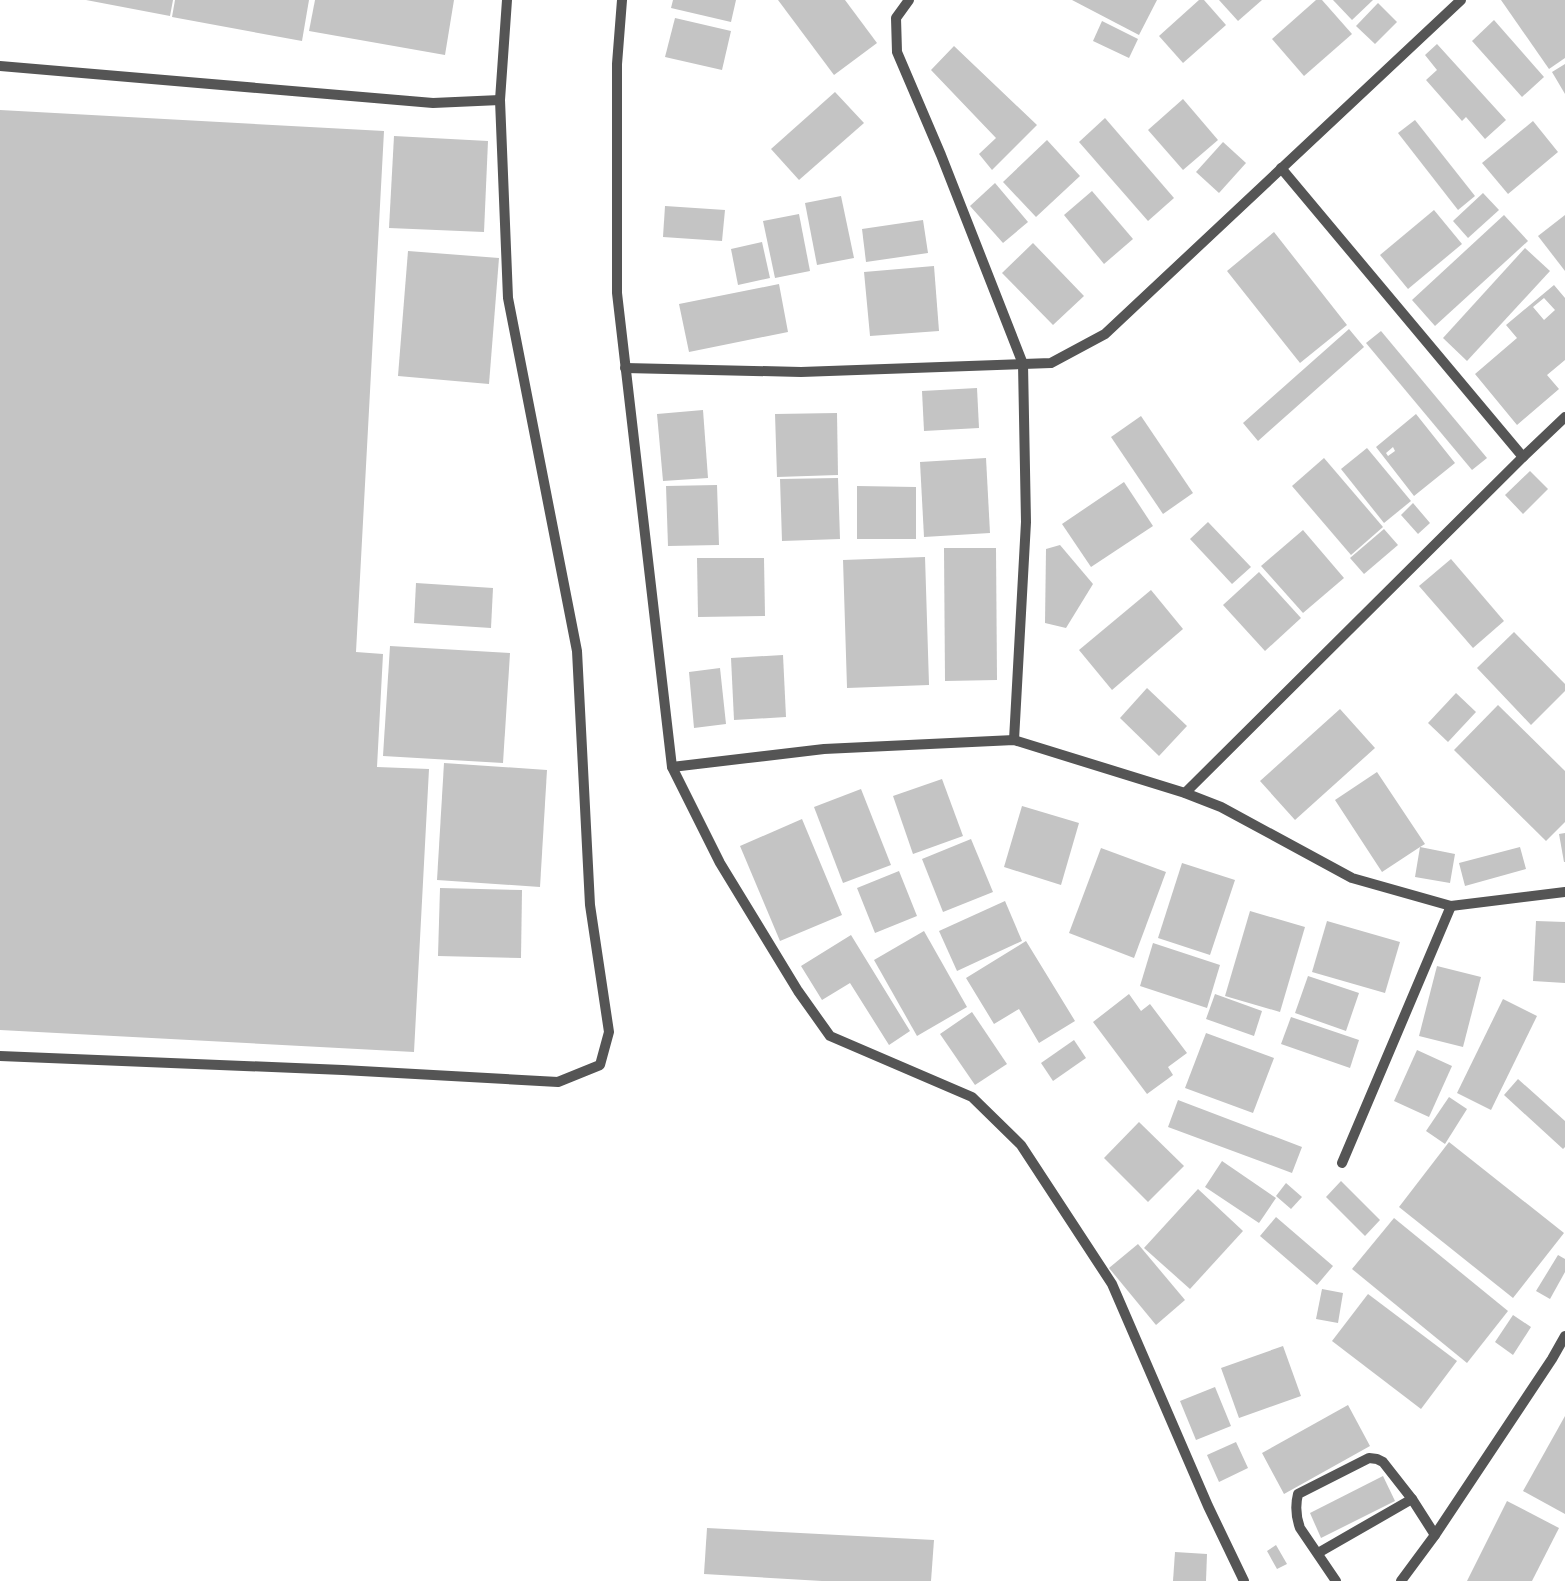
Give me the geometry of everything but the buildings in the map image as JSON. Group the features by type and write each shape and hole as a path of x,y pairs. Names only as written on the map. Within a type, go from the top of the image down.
{"street":[{"path":"0,1056 343,1070 558,1082 600,1065 609,1032 590,905 577,651 508,298 500,100 507,0"},
{"path":"622,0 617,64 616,293 672,766 720,863 798,991 830,1036 972,1097 1021,1144 1112,1284 1208,1506 1244,1581"},
{"path":"909,0 896,18 897,52 944,162 1023,364 1026,522 1014,740"},
{"path":"625,368 801,372 1051,363 1105,334 1461,0"},
{"path":"0,66 433,103 500,100"},
{"path":"1282,168 1523,457"},
{"path":"1184,794 1565,417"},
{"path":"672,766 824,749 1014,740 1221,807 1352,878 1451,906 1565,892"},
{"path":"1342,1163 1451,906"},
{"path":"1401,1581 1435,1535 1552,1359 1565,1336"},
{"path":"1336,1581 1298,1524 1296,1502 1298,1494 1370,1458 1383,1462 1412,1499 1435,1535"},
{"path":"1318,1553 1412,1499"}]}
